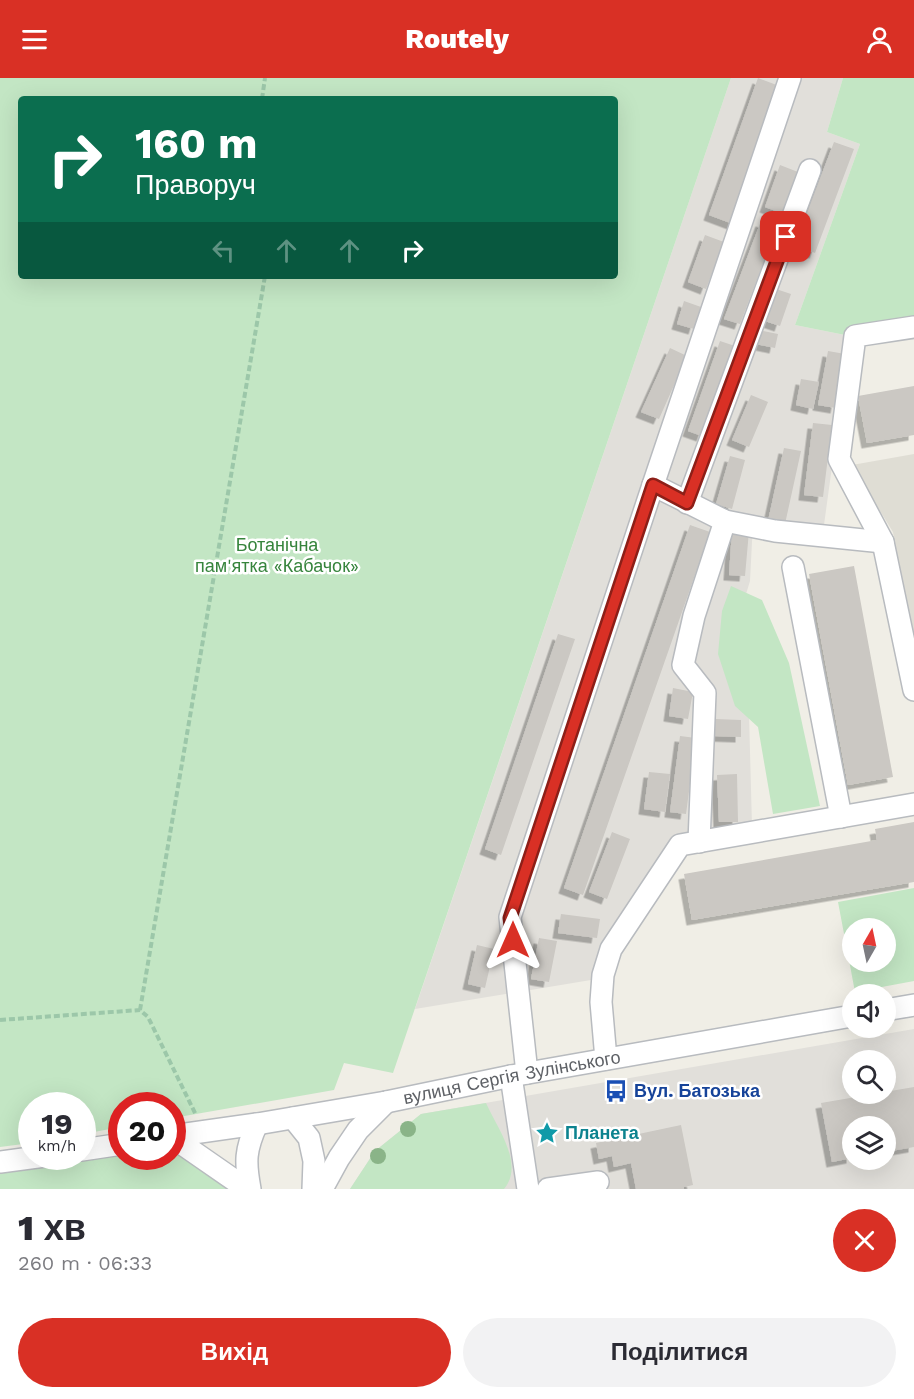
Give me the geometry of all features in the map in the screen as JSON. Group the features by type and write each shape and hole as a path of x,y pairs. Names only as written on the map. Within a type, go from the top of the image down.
{"street":[{"path":"528,1189 510,918 790,78"},
{"path":"687,503 810,170"},
{"path":"914,327 855,336 839,459 883,542 914,690"},
{"path":"653,485 725,520 775,531 883,542"},
{"path":"699,842 705,693 683,664 693,616 725,520"},
{"path":"793,567 841,817"},
{"path":"606,1059 601,1002 603,975 611,949 680,845 914,804"},
{"path":"896,1008 914,1005"},
{"name":"вулиця Сергія Зулінського","path":"186,1134 386,1102 519,1074 842,1018"},
{"path":"322,1189 358,1130 386,1102"},
{"path":"293,1118 309,1138 314,1161 313,1189"},
{"path":"248,1189 245,1164 248,1144 257,1124"},
{"path":"186,1146 248,1189"},
{"path":"0,1162 18,1160"},
{"path":"548,1189 598,1182"}],"path":[{"path":"263,96 266,78"},
{"path":"140,1010 264,279"},
{"path":"0,1020 140,1010 148,1017 204,1131"}],"shaded area":[{"path":"731,78 843,78 827,132 860,144 795,325 850,336 823,532 753,522 750,581 729,650 749,714 752,826 675,837 597,979 415,1009"},
{"path":"914,454 914,645 893,532 852,465"},
{"path":"914,1029 914,1189 350,1189 375,1151 421,1114 862,1038 896,1038 896,1032"}],"green space":[{"name":"Ботанічна пам'ятка «Кабачок»","path":"0,78 731,78 393,1073 344,1063 334,1090 186,1116 186,1092 108,1092 108,1129 96,1132 96,1092 18,1092 18,1145 0,1147"},
{"path":"843,78 914,78 914,327 850,336 795,325 860,144 827,132"},
{"path":"731,586 762,600 789,663 820,806 773,814 758,727 735,706 718,654 722,611"},
{"path":"914,888 914,981 896,984 853,984 851,972 896,972 896,918 842,918 842,923 838,902"},
{"path":"486,1103 510,1157 512,1169 510,1179 504,1189 350,1189 375,1151 421,1114"},
{"path":"186,1146 247,1189 0,1189 0,1162 18,1160 18,1170 96,1170 96,1152 108,1148 108,1170 186,1170"}],"building":[{"path":"758,78 782,87 733,224 709,215"},
{"path":"834,142 854,149 815,253 795,245"},
{"path":"780,165 798,172 784,214 765,207"},
{"path":"761,221 777,227 740,324 724,319"},
{"path":"705,235 724,242 706,289 688,282"},
{"path":"776,289 791,294 780,326 765,321"},
{"path":"684,301 701,307 694,329 677,324"},
{"path":"759,330 778,334 775,348 756,344"},
{"path":"720,341 735,346 702,436 688,431"},
{"path":"670,348 687,356 659,419 641,412"},
{"path":"828,351 845,354 836,408 818,405"},
{"path":"801,379 819,382 813,409 796,405"},
{"path":"914,386 914,435 867,443 858,396"},
{"path":"751,395 768,402 749,447 732,440"},
{"path":"813,423 832,425 823,497 804,495"},
{"path":"784,448 801,451 785,524 768,521"},
{"path":"730,456 745,460 732,509 716,504"},
{"path":"690,525 710,532 583,895 564,888"},
{"path":"732,530 749,531 745,576 729,575"},
{"path":"854,566 893,777 848,785 809,574"},
{"path":"558,634 575,639 501,855 485,849"},
{"path":"673,688 693,692 688,719 669,716"},
{"path":"715,719 741,720 741,737 714,736"},
{"path":"680,736 696,738 686,814 670,812"},
{"path":"649,772 670,774 665,812 644,809"},
{"path":"737,774 738,822 719,822 717,775"},
{"path":"914,822 914,882 692,920 684,874 877,840 875,829"},
{"path":"612,832 630,839 607,899 589,892"},
{"path":"561,914 600,919 597,938 558,933"},
{"path":"539,938 557,941 549,982 531,979"},
{"path":"477,945 494,949 485,988 468,984"},
{"path":"914,1087 914,1147 896,1150 896,1116 842,1116 842,1160 832,1162 821,1103 842,1099 842,1104 896,1104 896,1090"},
{"path":"681,1125 693,1185 684,1187 684,1189 636,1189 631,1163 614,1167 612,1156 599,1159 596,1143"}],"place":[{"name":"Вул. Батозька","path":"616,1091"},
{"name":"Планета","path":"547,1133"}],"route":[{"path":"513,940 510,918 653,485 687,503 786,237"}]}
